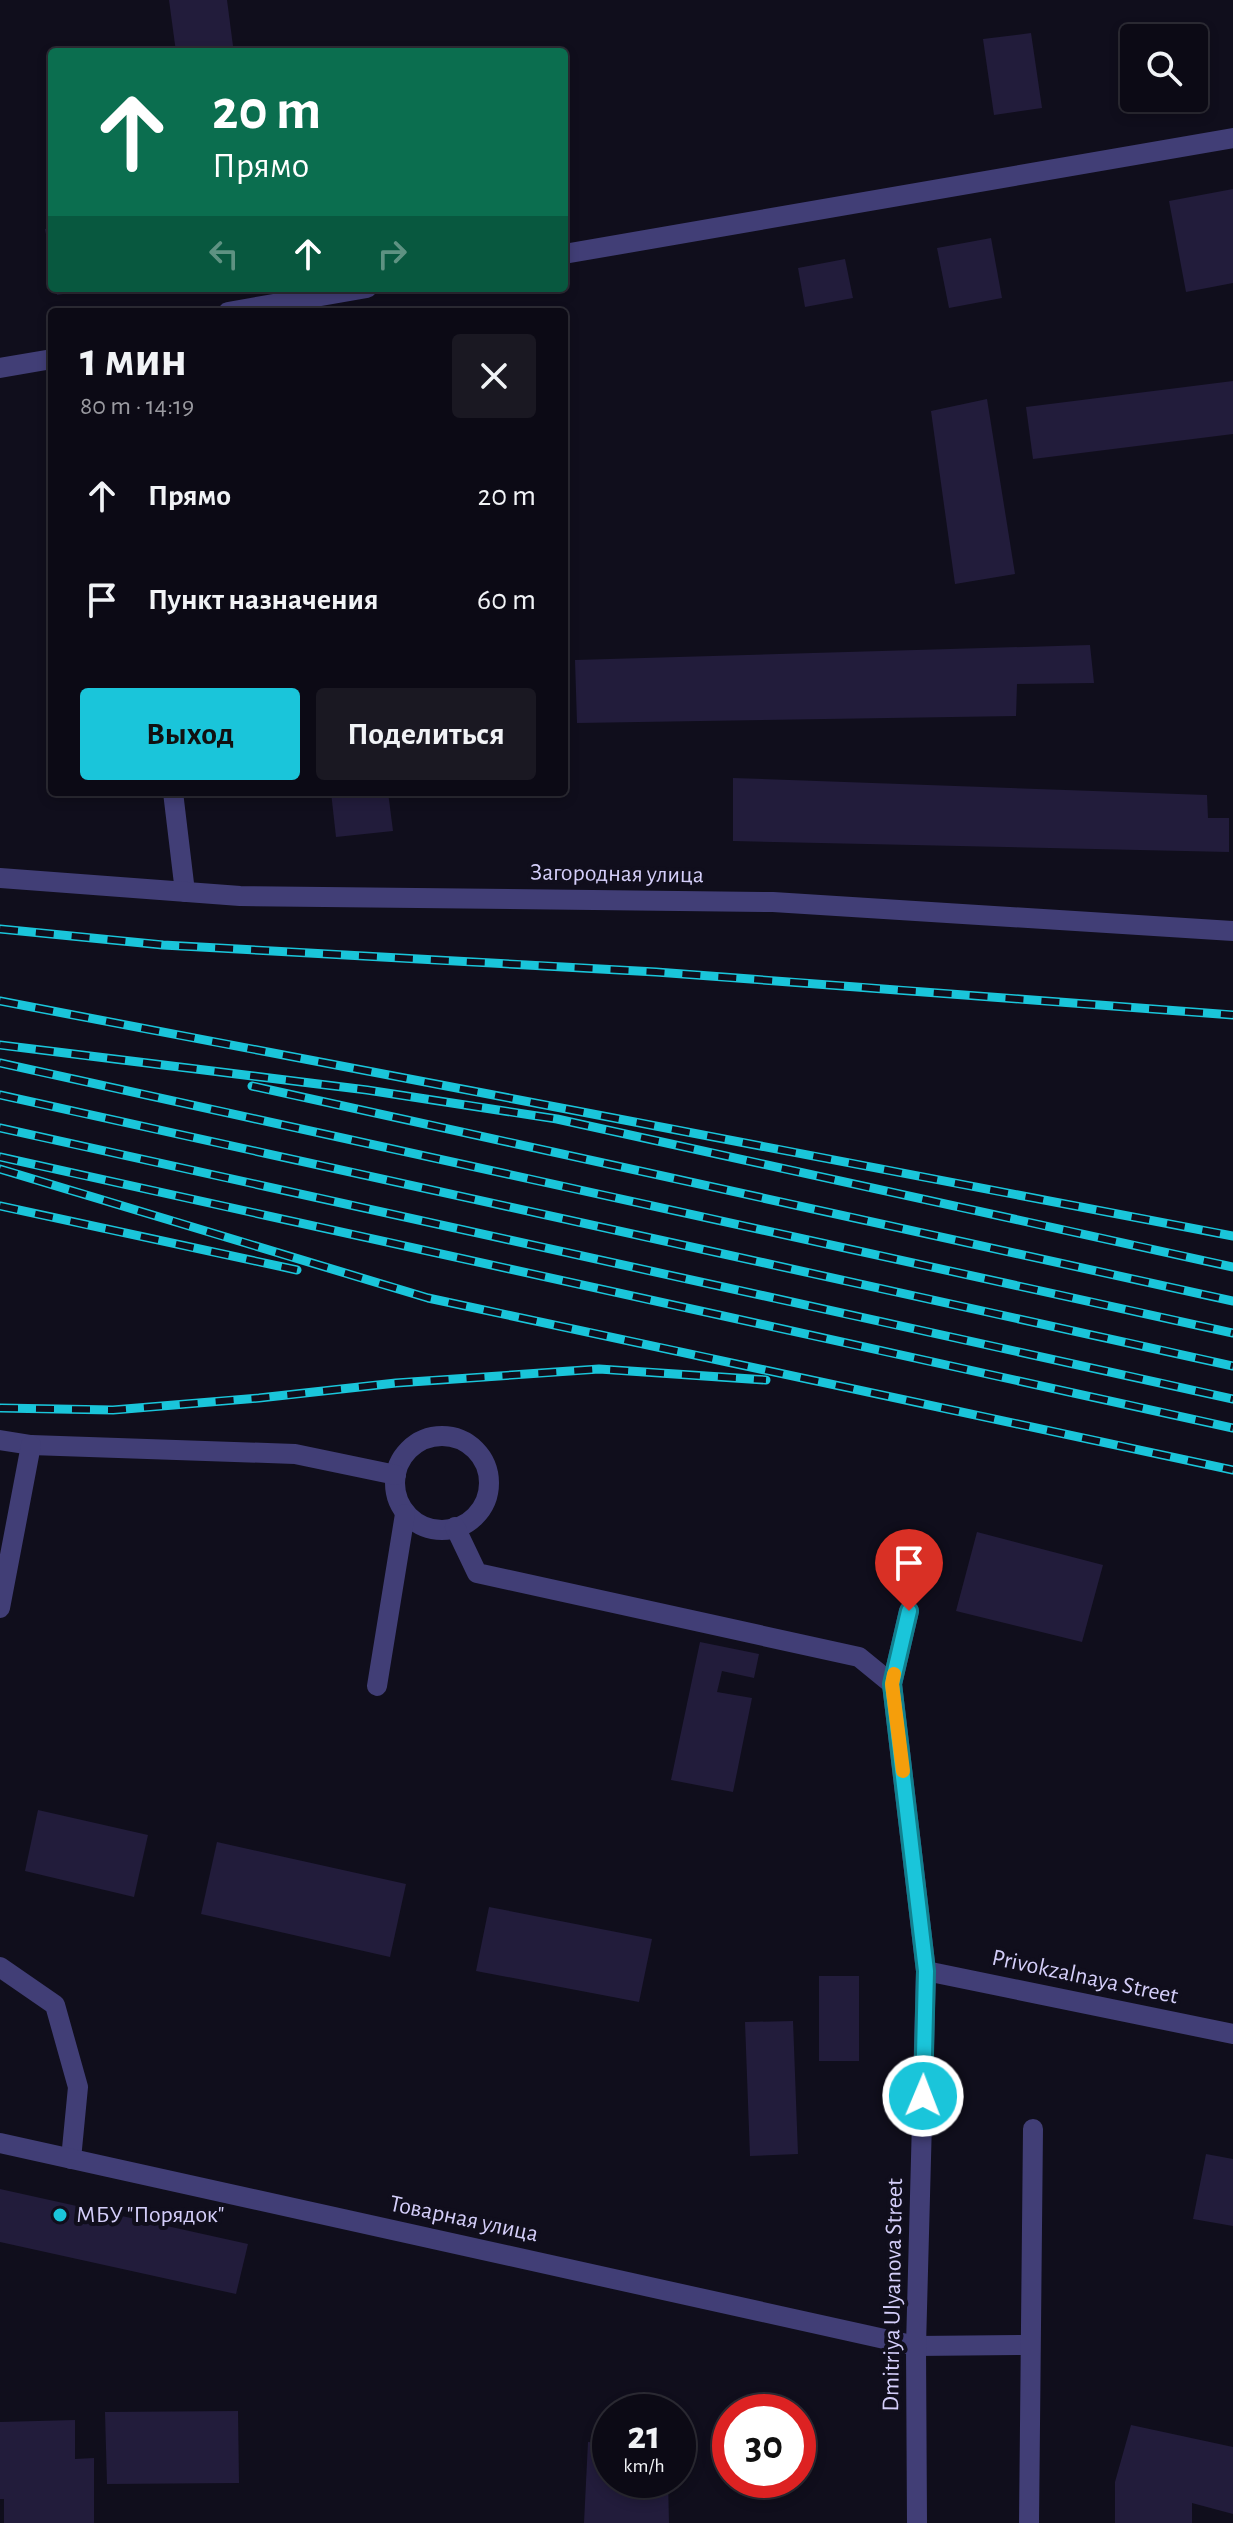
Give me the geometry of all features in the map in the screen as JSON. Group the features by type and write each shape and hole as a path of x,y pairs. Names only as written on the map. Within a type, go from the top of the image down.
{"street":[{"path":"568,253 1233,138"},
{"path":"251,308 344,292"},
{"path":"0,368 48,360"},
{"path":"173,796 185,892"},
{"name":"Загородная улица","path":"0,878 240,896 773,902 1233,931"},
{"path":"445,1435 461,1439 474,1447 484,1460 489,1489 484,1504 475,1516 455,1527 432,1529 405,1514 398,1500 396,1475 404,1454 416,1443 445,1435"},
{"path":"0,1440 31,1445 295,1454 396,1475"},
{"path":"0,1608 31,1445"},
{"path":"377,1686 405,1514"},
{"path":"455,1527 477,1573 859,1657 892,1684"},
{"name":"Dmitriya Ulyanova Street","path":"909,1611 892,1684 926,1971 916,2346 917,2523"},
{"path":"0,1967 55,2005 78,2087 71,2159"},
{"name":"Privokzalnaya Street","path":"926,1971 1233,2034"},
{"path":"1029,2523 1033,2129"},
{"name":"Товарная улица","path":"0,2143 916,2346 1030,2345"}],"building":[{"path":"169,0 227,0 233,46 175,48"},
{"path":"1031,33 1042,108 994,115 983,39"},
{"path":"1233,189 1233,283 1186,292 1169,201"},
{"path":"991,238 1002,298 949,308 937,248"},
{"path":"845,259 853,298 805,307 798,268"},
{"path":"1233,381 1233,434 1033,459 1026,407"},
{"path":"987,399 1015,574 955,584 931,411"},
{"path":"1090,645 1094,683 1017,684 1016,716 577,723 575,660"},
{"path":"733,778 1207,795 1208,818 1229,818 1229,852 733,841"},
{"path":"331,796 389,796 393,831 336,837"},
{"path":"977,1532 1103,1565 1082,1642 956,1611"},
{"path":"700,1642 759,1654 754,1678 722,1671 717,1692 752,1698 733,1792 671,1780"},
{"path":"38,1810 148,1835 134,1897 25,1871"},
{"path":"217,1842 406,1884 390,1957 201,1914"},
{"path":"489,1907 652,1939 639,2002 476,1971"},
{"path":"819,1976 859,1976 859,2061 819,2061"},
{"path":"793,2021 798,2154 750,2156 745,2022"},
{"path":"1206,2154 1233,2159 1233,2226 1193,2219"},
{"name":"МБУ \"Порядок\"","path":"0,2189 248,2244 236,2294 0,2242"},
{"path":"238,2411 239,2483 107,2484 105,2412"},
{"path":"75,2420 75,2459 94,2458 94,2523 4,2523 4,2499 0,2499 0,2422"},
{"path":"1131,2425 1233,2447 1233,2514 1192,2503 1192,2523 1115,2523 1115,2482"},
{"path":"588,2442 592,2442 592,2498 668,2498 669,2523 584,2523"}],"railway":[{"path":"0,929 163,945 656,972 1233,1015"},
{"path":"0,1001 1233,1236"},
{"path":"0,1045 367,1090 557,1119 1233,1267"},
{"path":"0,1063 1233,1333"},
{"path":"252,1086 1233,1301"},
{"path":"0,1095 1233,1366"},
{"path":"0,1128 1233,1399"},
{"path":"0,1157 1233,1428"},
{"path":"0,1169 428,1298 1233,1470"},
{"path":"0,1206 297,1270"},
{"path":"0,1408 113,1410 396,1383 599,1369 766,1380"}],"slow traffic":[{"path":"894,1674 892,1684 903,1771"}],"place":[{"name":"МБУ \"Порядок\"","path":"60,2215"}],"route":[{"path":"909,1611 892,1684 926,1971 923,2096"}]}
